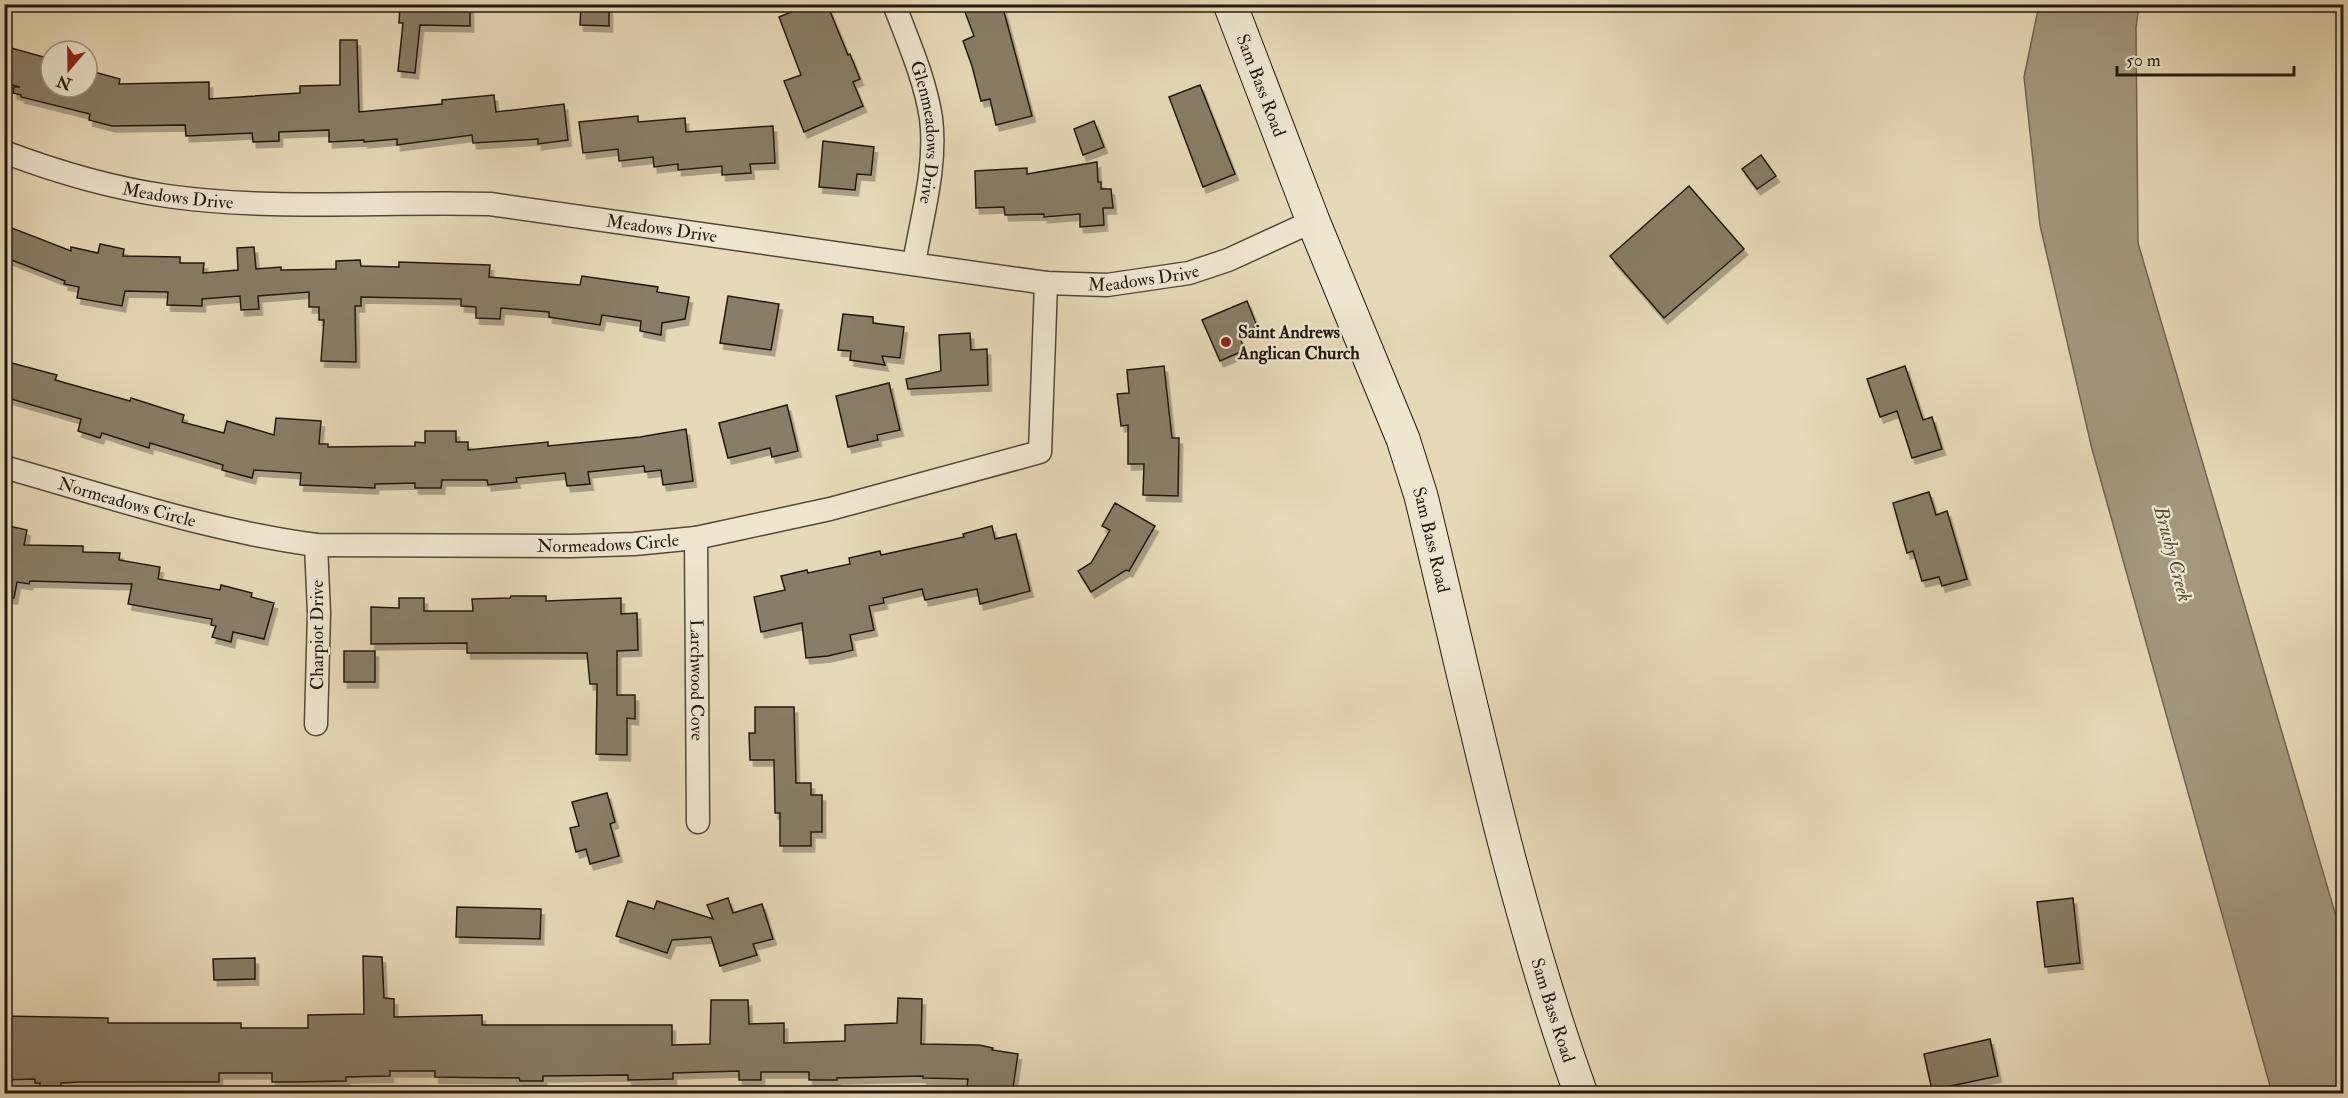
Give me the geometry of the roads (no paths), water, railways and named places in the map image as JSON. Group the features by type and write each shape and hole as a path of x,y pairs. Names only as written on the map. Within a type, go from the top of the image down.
{"main road":[{"name":"Sam Bass Road","path":"1230,4 1313,221 1403,439 1421,496 1519,899 1560,1036 1581,1094"}],"street":[{"name":"Glenmeadows Drive","path":"894,4 913,52 931,120 931,169 914,263"},
{"name":"Meadows Drive","path":"4,152 90,180 168,196 308,204 427,202 490,204 1046,283 1107,285 1189,273 1228,260 1313,221"},
{"name":"Normeadows Circle","path":"4,467 160,512 276,540 316,545 582,546 696,538 830,509 1040,452 1046,283"},
{"name":"Larchwood Cove","path":"696,538 698,822"},
{"name":"Charpiot Drive","path":"316,545 319,613 316,724"}],"water":[{"name":"Brushy Creek","path":"2039,5 2139,5 2136,28 2138,243 2343,940 2343,1093 2272,1093 2092,449 2040,225 2024,77"}],"place":[{"name":"Saint Andrews Anglican Church","path":"1226,342"}]}
